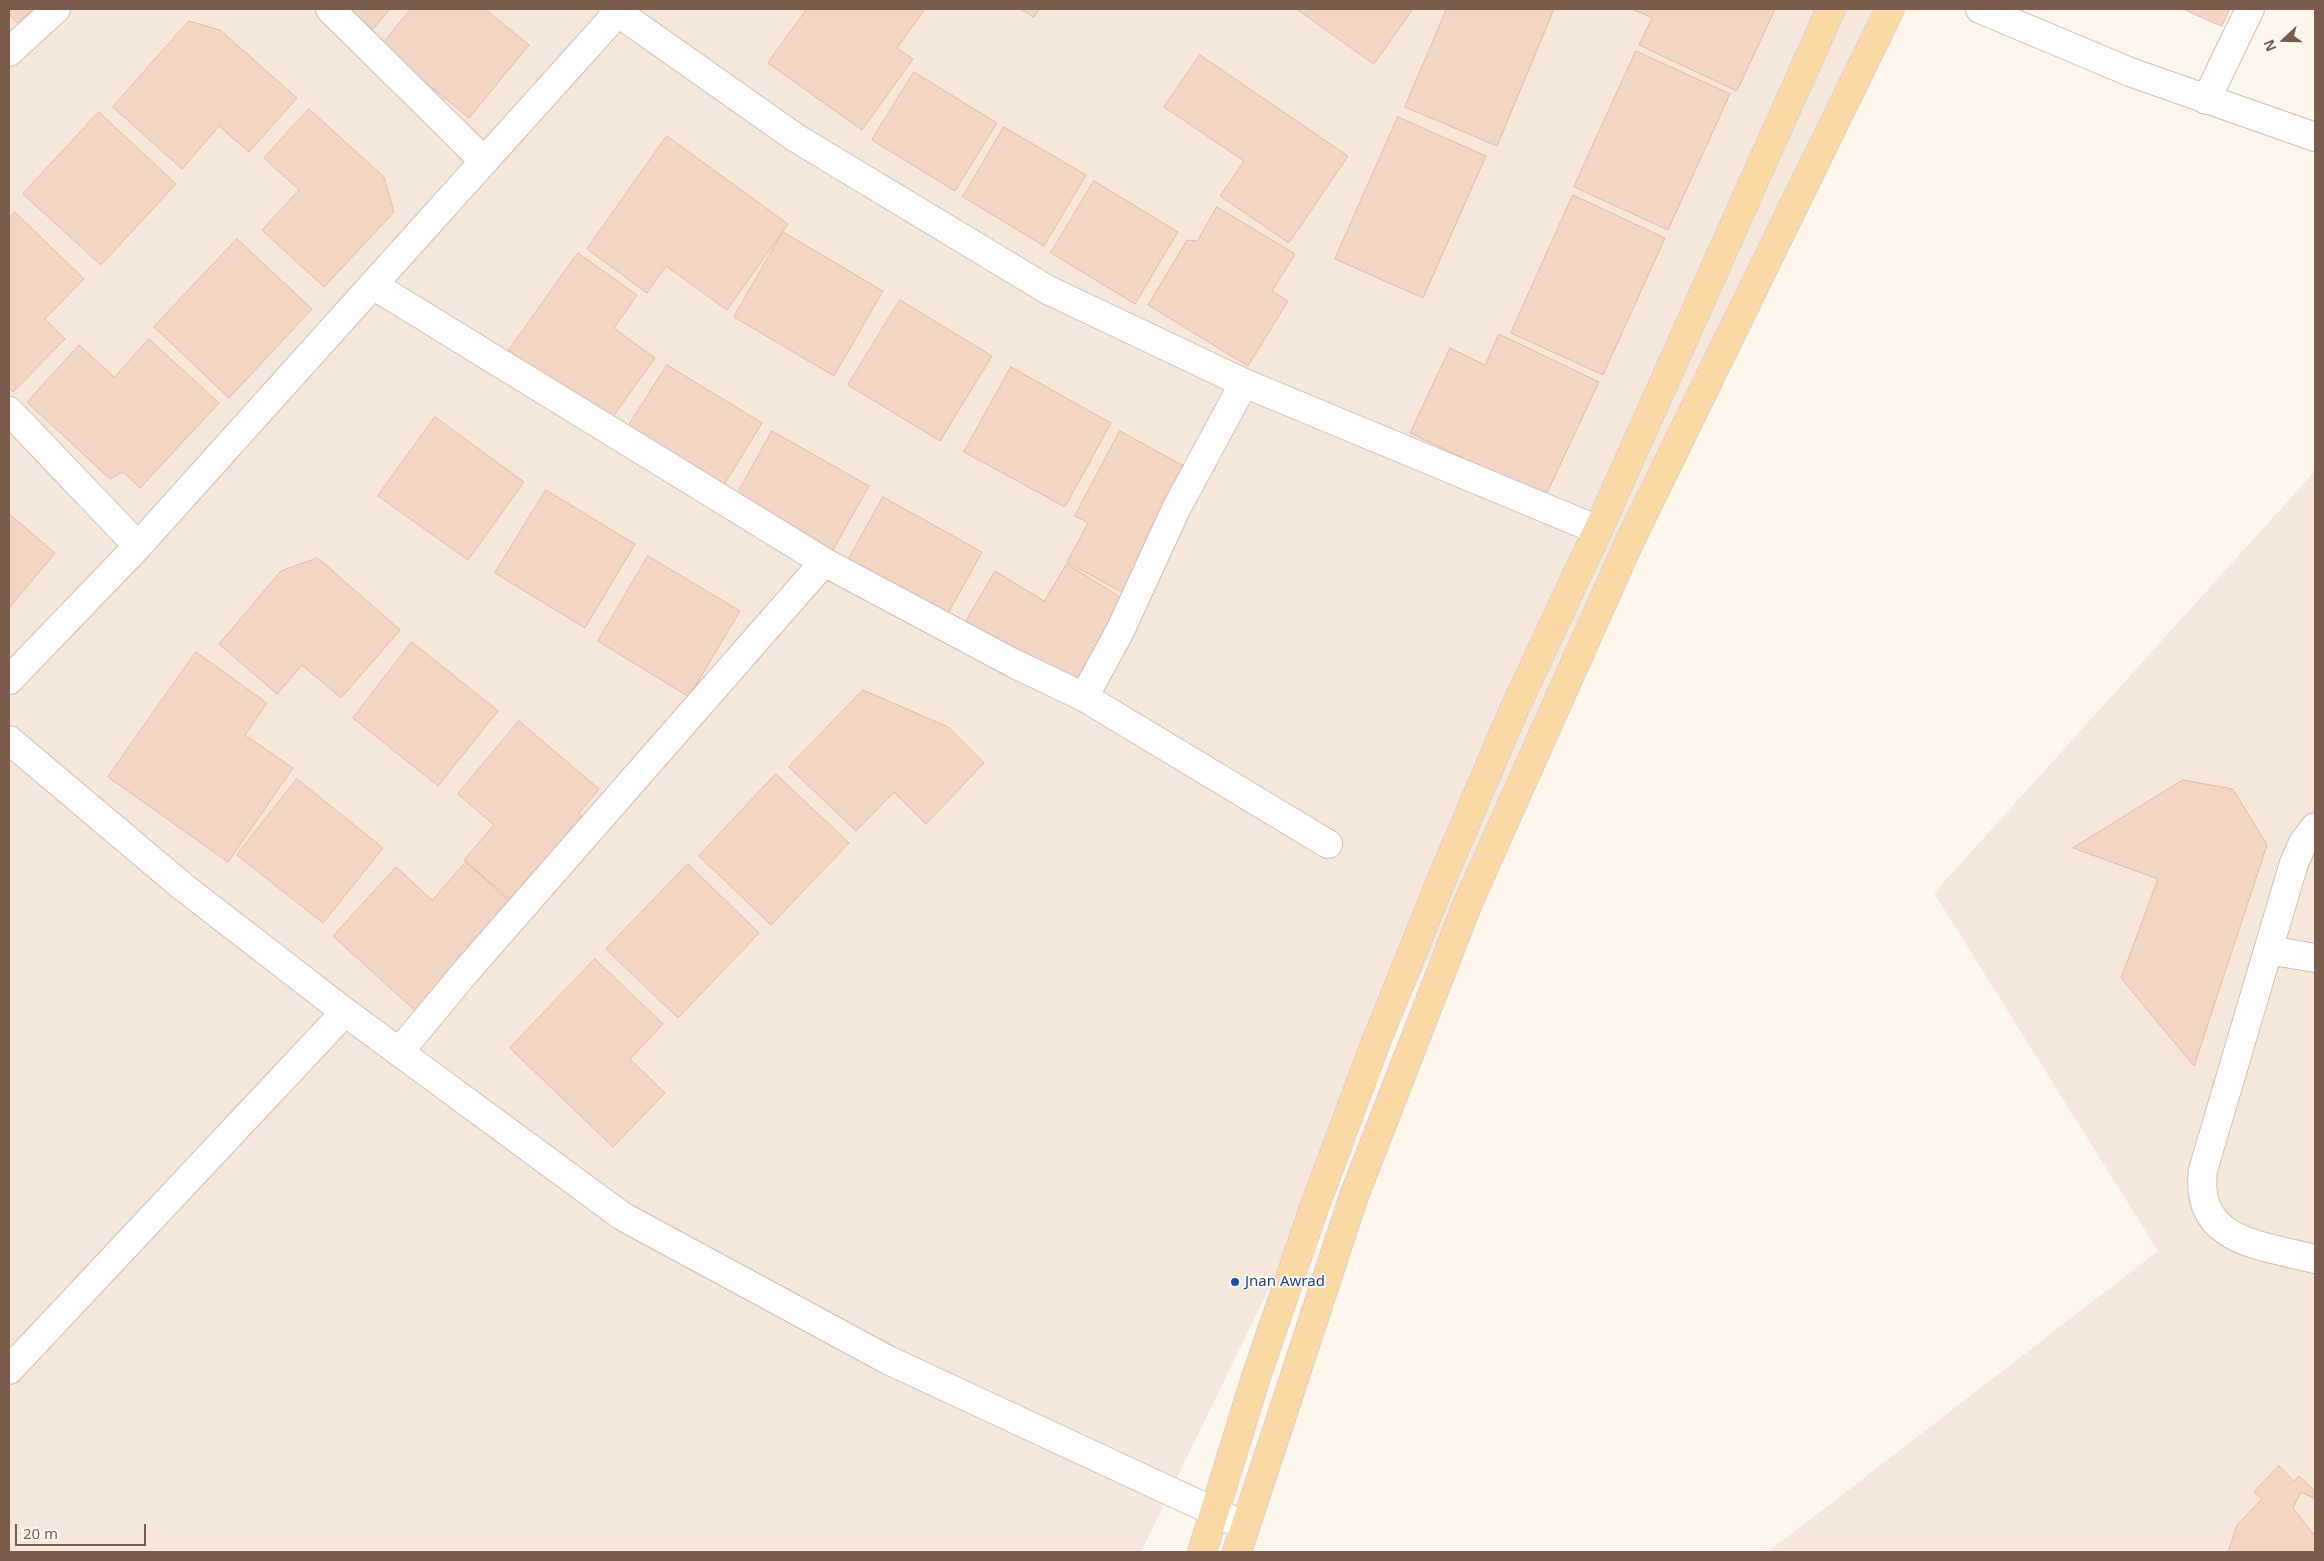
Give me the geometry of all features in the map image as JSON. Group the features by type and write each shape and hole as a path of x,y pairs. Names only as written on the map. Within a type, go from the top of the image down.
{"main road":[{"path":"1202,1552 1278,1311 1376,1042 1443,876 1513,712 1598,530 1831,9"},
{"path":"1237,1552 1354,1196 1468,902 1634,534 1890,9"}],"street":[{"path":"9,52 56,9"},
{"path":"330,9 484,161"},
{"path":"1980,9 2064,46 2206,100 2315,137"},
{"path":"2206,100 2250,9"},
{"path":"9,680 138,546 617,10 796,138 1048,290 1244,383 1598,530"},
{"path":"373,285 824,562 1013,663 1084,697 1328,844"},
{"path":"1084,697 1120,631 1176,509 1244,383"},
{"path":"9,411 138,546"},
{"path":"399,1052 468,969 824,562"},
{"path":"9,740 182,886 344,1012 622,1216 888,1360 1245,1526"},
{"path":"2315,827 2303,843 2294,863 2203,1170 2201,1187 2204,1203 2211,1218 2222,1230 2236,1238 2315,1259"},
{"path":"2268,950 2315,958"},
{"path":"9,1370 344,1012"}],"shaded area":[{"path":"9,9 1890,9 1141,1552 9,1552"},
{"path":"2315,471 2315,1552 1768,1552 2158,1251 1934,893"}],"building":[{"path":"9,9 34,9 17,23 9,14"},
{"path":"350,9 390,9 373,29"},
{"path":"411,9 485,9 529,45 469,118 381,46"},
{"path":"807,9 925,9 897,48 913,59 862,130 768,63"},
{"path":"1021,9 1039,9 1034,17"},
{"path":"1297,9 1413,9 1374,64"},
{"path":"1447,9 1554,9 1497,146 1405,107"},
{"path":"1632,9 1775,9 1737,91 1639,45 1652,18"},
{"path":"2183,9 2230,9 2222,26"},
{"path":"189,21 220,30 297,98 249,152 219,126 182,169 113,107"},
{"path":"1636,51 1730,94 1668,230 1574,187"},
{"path":"1200,55 1348,156 1289,243 1220,196 1244,161 1164,107"},
{"path":"914,72 997,123 955,191 872,140"},
{"path":"309,109 384,177 394,212 324,287 262,230 299,190 264,158"},
{"path":"99,112 176,184 101,265 23,194"},
{"path":"1398,117 1486,156 1423,298 1335,259"},
{"path":"1004,127 1086,175 1044,246 963,197"},
{"path":"667,136 788,224 727,310 666,266 647,293 587,249"},
{"path":"1094,181 1178,232 1135,304 1051,253"},
{"path":"1573,195 1665,238 1603,375 1511,333"},
{"path":"1217,207 1295,254 1272,291 1288,301 1248,366 1148,305 1187,240 1197,241"},
{"path":"15,212 84,279 45,319 65,339 13,392 9,388 9,218"},
{"path":"783,232 883,291 834,376 734,317"},
{"path":"237,239 312,309 229,398 154,327"},
{"path":"578,253 637,295 614,328 655,358 609,422 509,350"},
{"path":"900,300 992,356 940,441 848,385"},
{"path":"1499,334 1599,382 1545,497 1410,433 1450,348 1485,365"},
{"path":"149,339 219,403 140,488 123,472 110,479 27,402 79,345 114,377"},
{"path":"667,365 762,423 719,493 624,433"},
{"path":"1011,367 1111,423 1065,507 964,452"},
{"path":"435,417 524,482 468,560 378,496"},
{"path":"772,431 869,486 830,555 734,500"},
{"path":"1120,431 1193,471 1127,595 1067,562 1088,523 1075,516"},
{"path":"546,490 635,544 585,628 495,573"},
{"path":"883,497 982,552 945,619 846,564"},
{"path":"9,514 55,553 9,608"},
{"path":"648,556 740,611 689,697 598,641"},
{"path":"318,558 400,630 341,698 302,665 277,694 219,644 281,571"},
{"path":"1067,564 1128,602 1074,692 964,624 995,571 1044,601"},
{"path":"412,642 498,711 438,786 353,718"},
{"path":"196,652 267,703 245,735 293,768 228,862 108,777"},
{"path":"863,690 948,727 984,763 926,824 894,792 856,831 789,767"},
{"path":"519,721 599,789 579,813 589,823 518,906 464,860 494,825 458,794"},
{"path":"776,774 849,843 771,925 699,856"},
{"path":"297,779 383,848 323,923 237,855"},
{"path":"2183,780 2233,789 2267,845 2194,1066 2121,978 2158,879 2073,848"},
{"path":"466,862 518,909 421,1016 333,936 396,867 432,900"},
{"path":"688,864 759,933 678,1018 606,949"},
{"path":"595,959 663,1024 630,1059 665,1093 613,1147 510,1048"},
{"path":"2279,1466 2294,1481 2299,1476 2315,1491 2315,1499 2301,1492 2293,1508 2315,1536 2315,1552 2228,1552 2237,1525 2262,1499 2254,1492"}],"place":[{"name":"Jnan Awrad","path":"1235,1282"}]}
